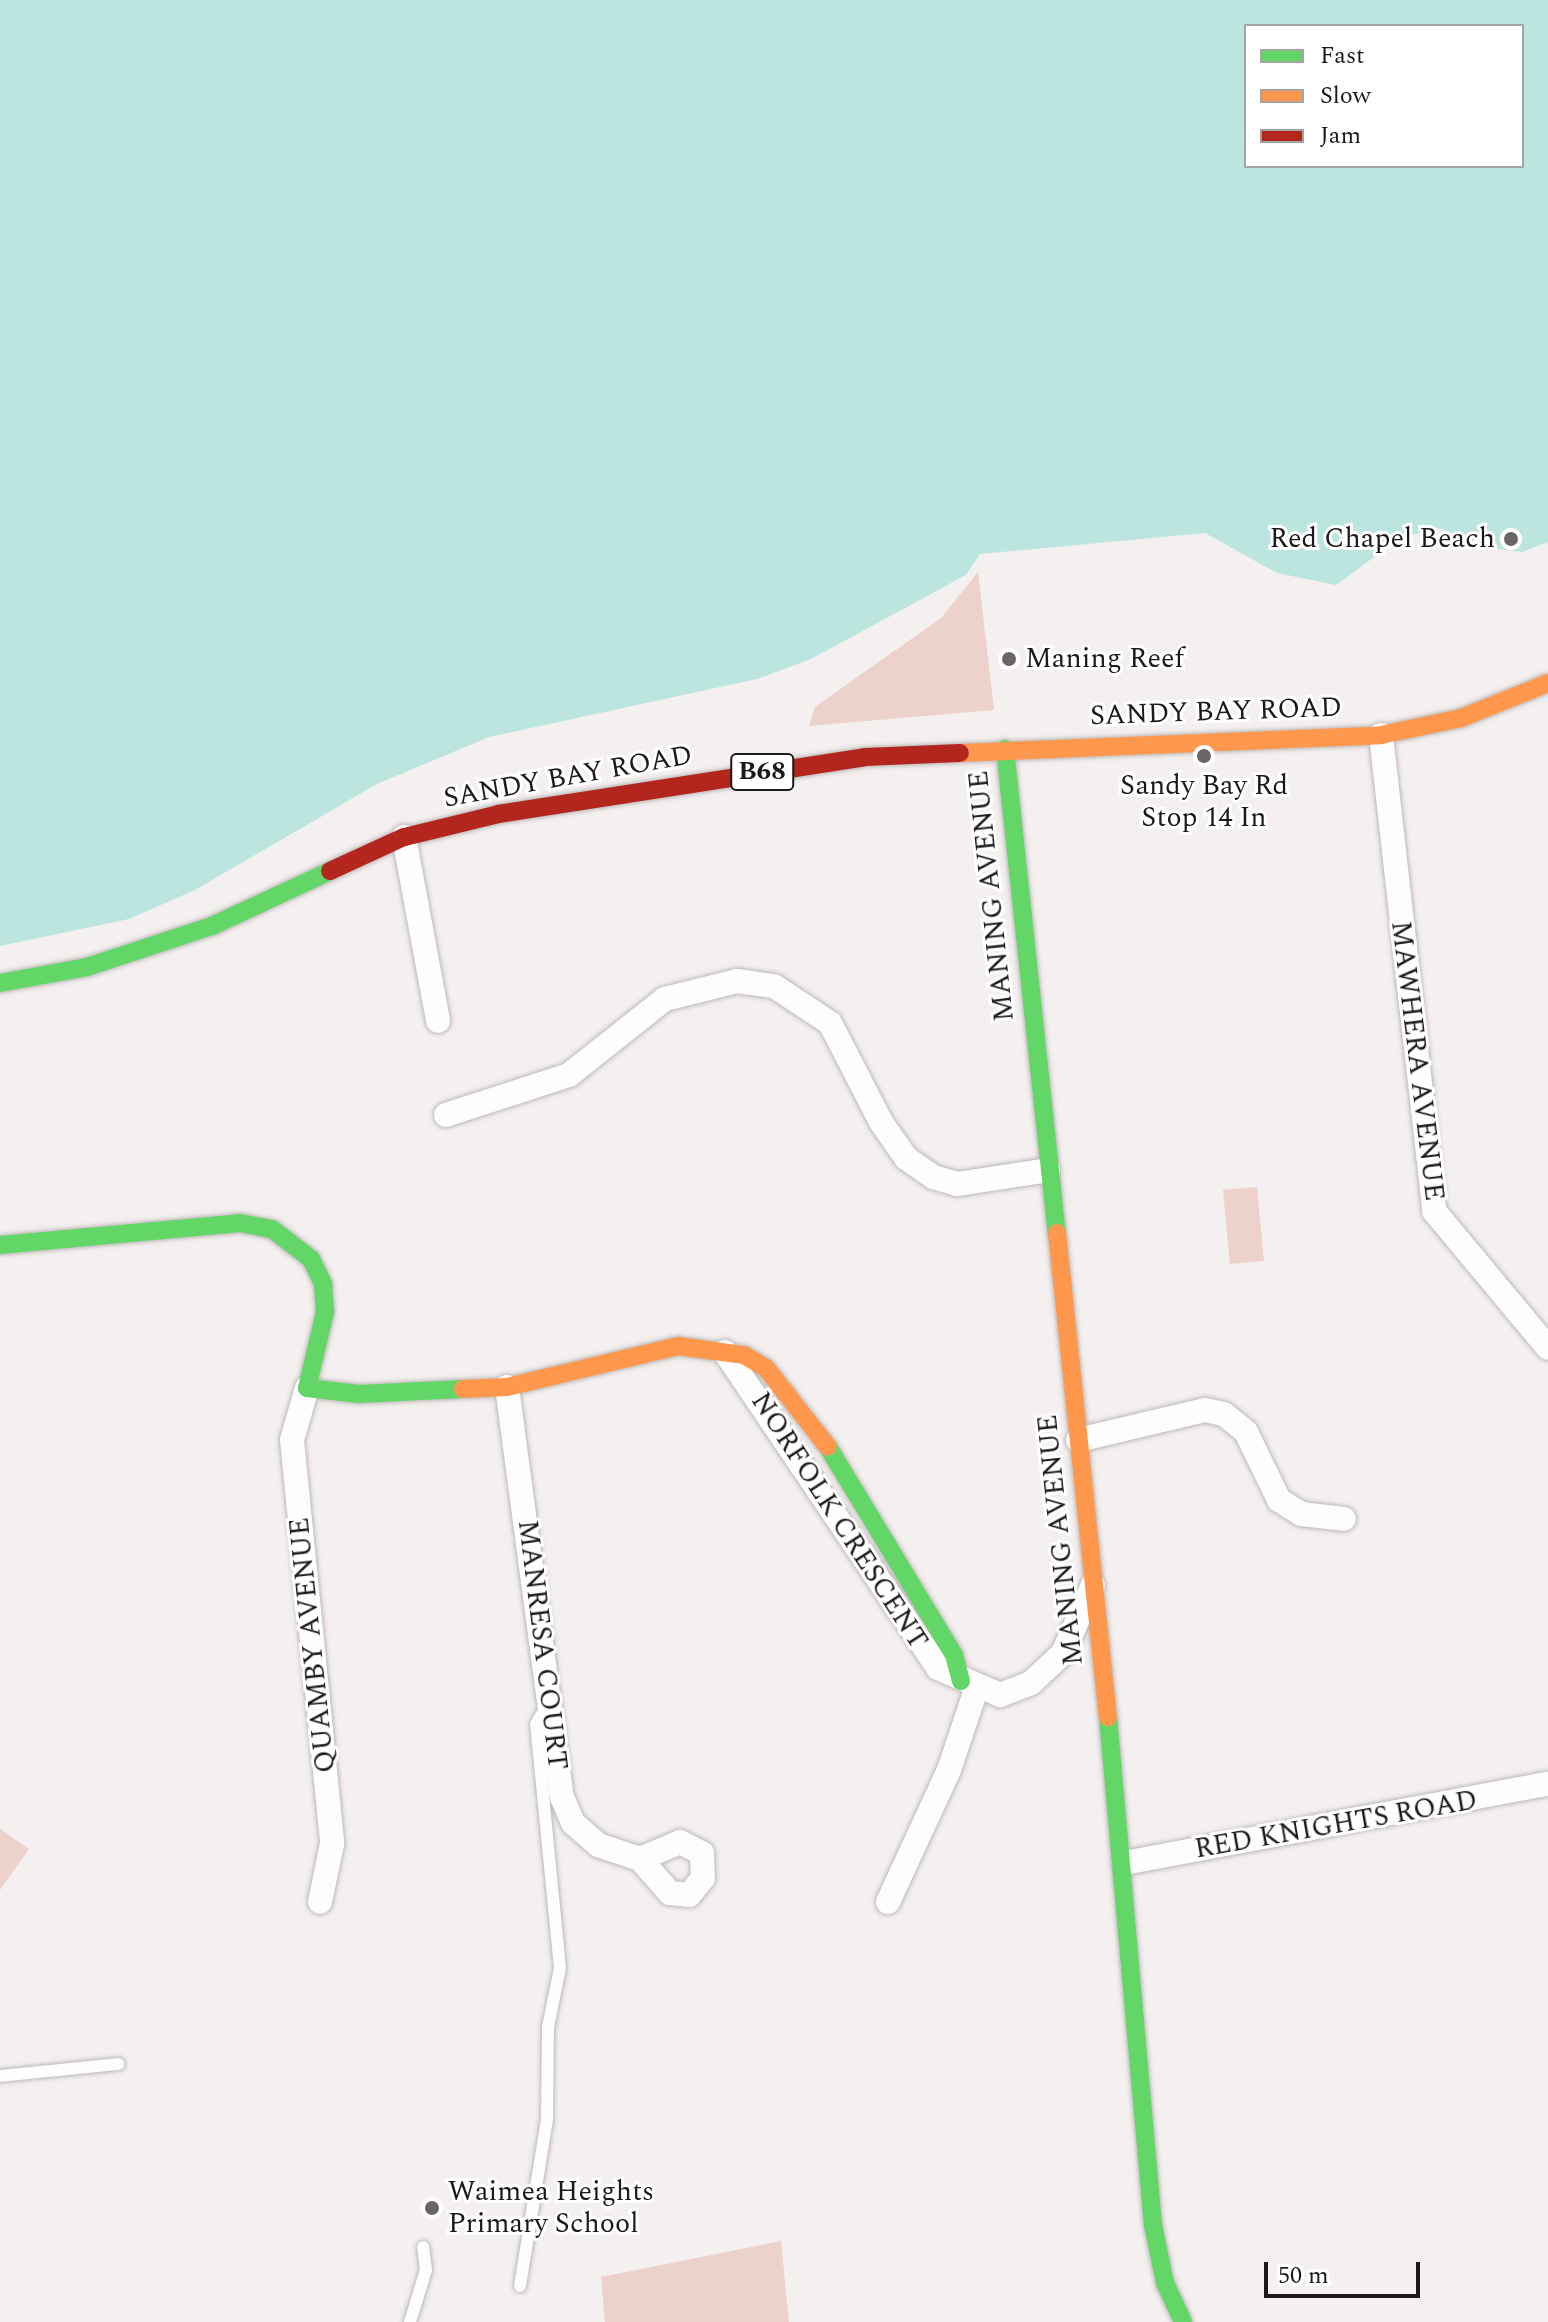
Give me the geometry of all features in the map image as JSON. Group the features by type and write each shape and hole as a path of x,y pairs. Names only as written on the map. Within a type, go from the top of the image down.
{"street":[{"name":"SANDY BAY ROAD","path":"0,983 87,967 212,926 404,837 688,782 865,757 1381,735 1461,718 1548,683"},
{"name":"MAWHERA AVENUE","path":"1381,735 1434,1211 1548,1348"},
{"name":"MANING AVENUE","path":"1005,749 1124,1863 1153,2225 1165,2283 1183,2322"},
{"path":"404,837 438,1021"},
{"path":"446,1115 569,1075 665,999 737,981 774,986 830,1023 881,1122 906,1158 933,1177 957,1184 1048,1170"},
{"path":"0,1245 240,1223 272,1229 311,1259 323,1284 325,1312 307,1388"},
{"name":"NORFOLK CRESCENT","path":"307,1388 364,1394 507,1387 678,1346 725,1352 808,1466 921,1648 968,1685"},
{"name":"MANRESA COURT","path":"507,1387 562,1797 573,1823 598,1845 640,1859"},
{"name":"QUAMBY AVENUE","path":"307,1388 292,1440 332,1844 320,1902"},
{"path":"1078,1440 1205,1410 1224,1414 1246,1432 1279,1500 1301,1514 1344,1519"},
{"path":"888,1902 949,1770 968,1685 1000,1695 1031,1683 1063,1653 1094,1583"},
{"name":"RED KNIGHTS ROAD","path":"1124,1863 1548,1784"}],"lane":[{"path":"520,2286 547,2119 548,2027 560,1968 536,1724 550,1701"},
{"path":"0,2076 118,2064"},
{"path":"410,2322 426,2270 423,2247"}],"shaded area":[{"path":"978,572 994,710 809,726 815,707 941,618"},
{"path":"1257,1187 1264,1261 1230,1264 1223,1190"},
{"path":"0,1829 29,1849 0,1890"},
{"path":"781,2241 789,2322 605,2322 601,2277"}],"water":[{"path":"0,0 1548,0 1548,542 1522,552 1491,548 1438,528 1400,538 1336,585 1277,573 1205,533 980,554 966,575 811,659 757,679 489,737 377,784 195,890 129,919 0,946"}],"traffic: fast":[{"path":"1005,749 1057,1233"},
{"path":"0,983 87,967 212,926 330,871"},
{"path":"0,1245 240,1223 272,1229 311,1259 323,1284 325,1312 307,1388 359,1394 463,1389"},
{"path":"828,1447 954,1655 961,1681"},
{"path":"1108,1717 1153,2225 1165,2283 1183,2322"}],"traffic: slow":[{"path":"960,753 1381,735 1461,718 1548,683"},
{"path":"1057,1233 1108,1717"},
{"path":"463,1389 507,1387 678,1346 744,1355 766,1368 828,1447"}],"traffic: jam":[{"path":"330,871 404,837 498,814 865,757 960,753"}],"place":[{"name":"Red Chapel Beach","path":"1511,539"},
{"name":"Maning Reef","path":"1009,659"},
{"name":"Sandy Bay Rd Stop 14 In","path":"1204,756"},
{"name":"Waimea Heights Primary School","path":"432,2208"}]}
